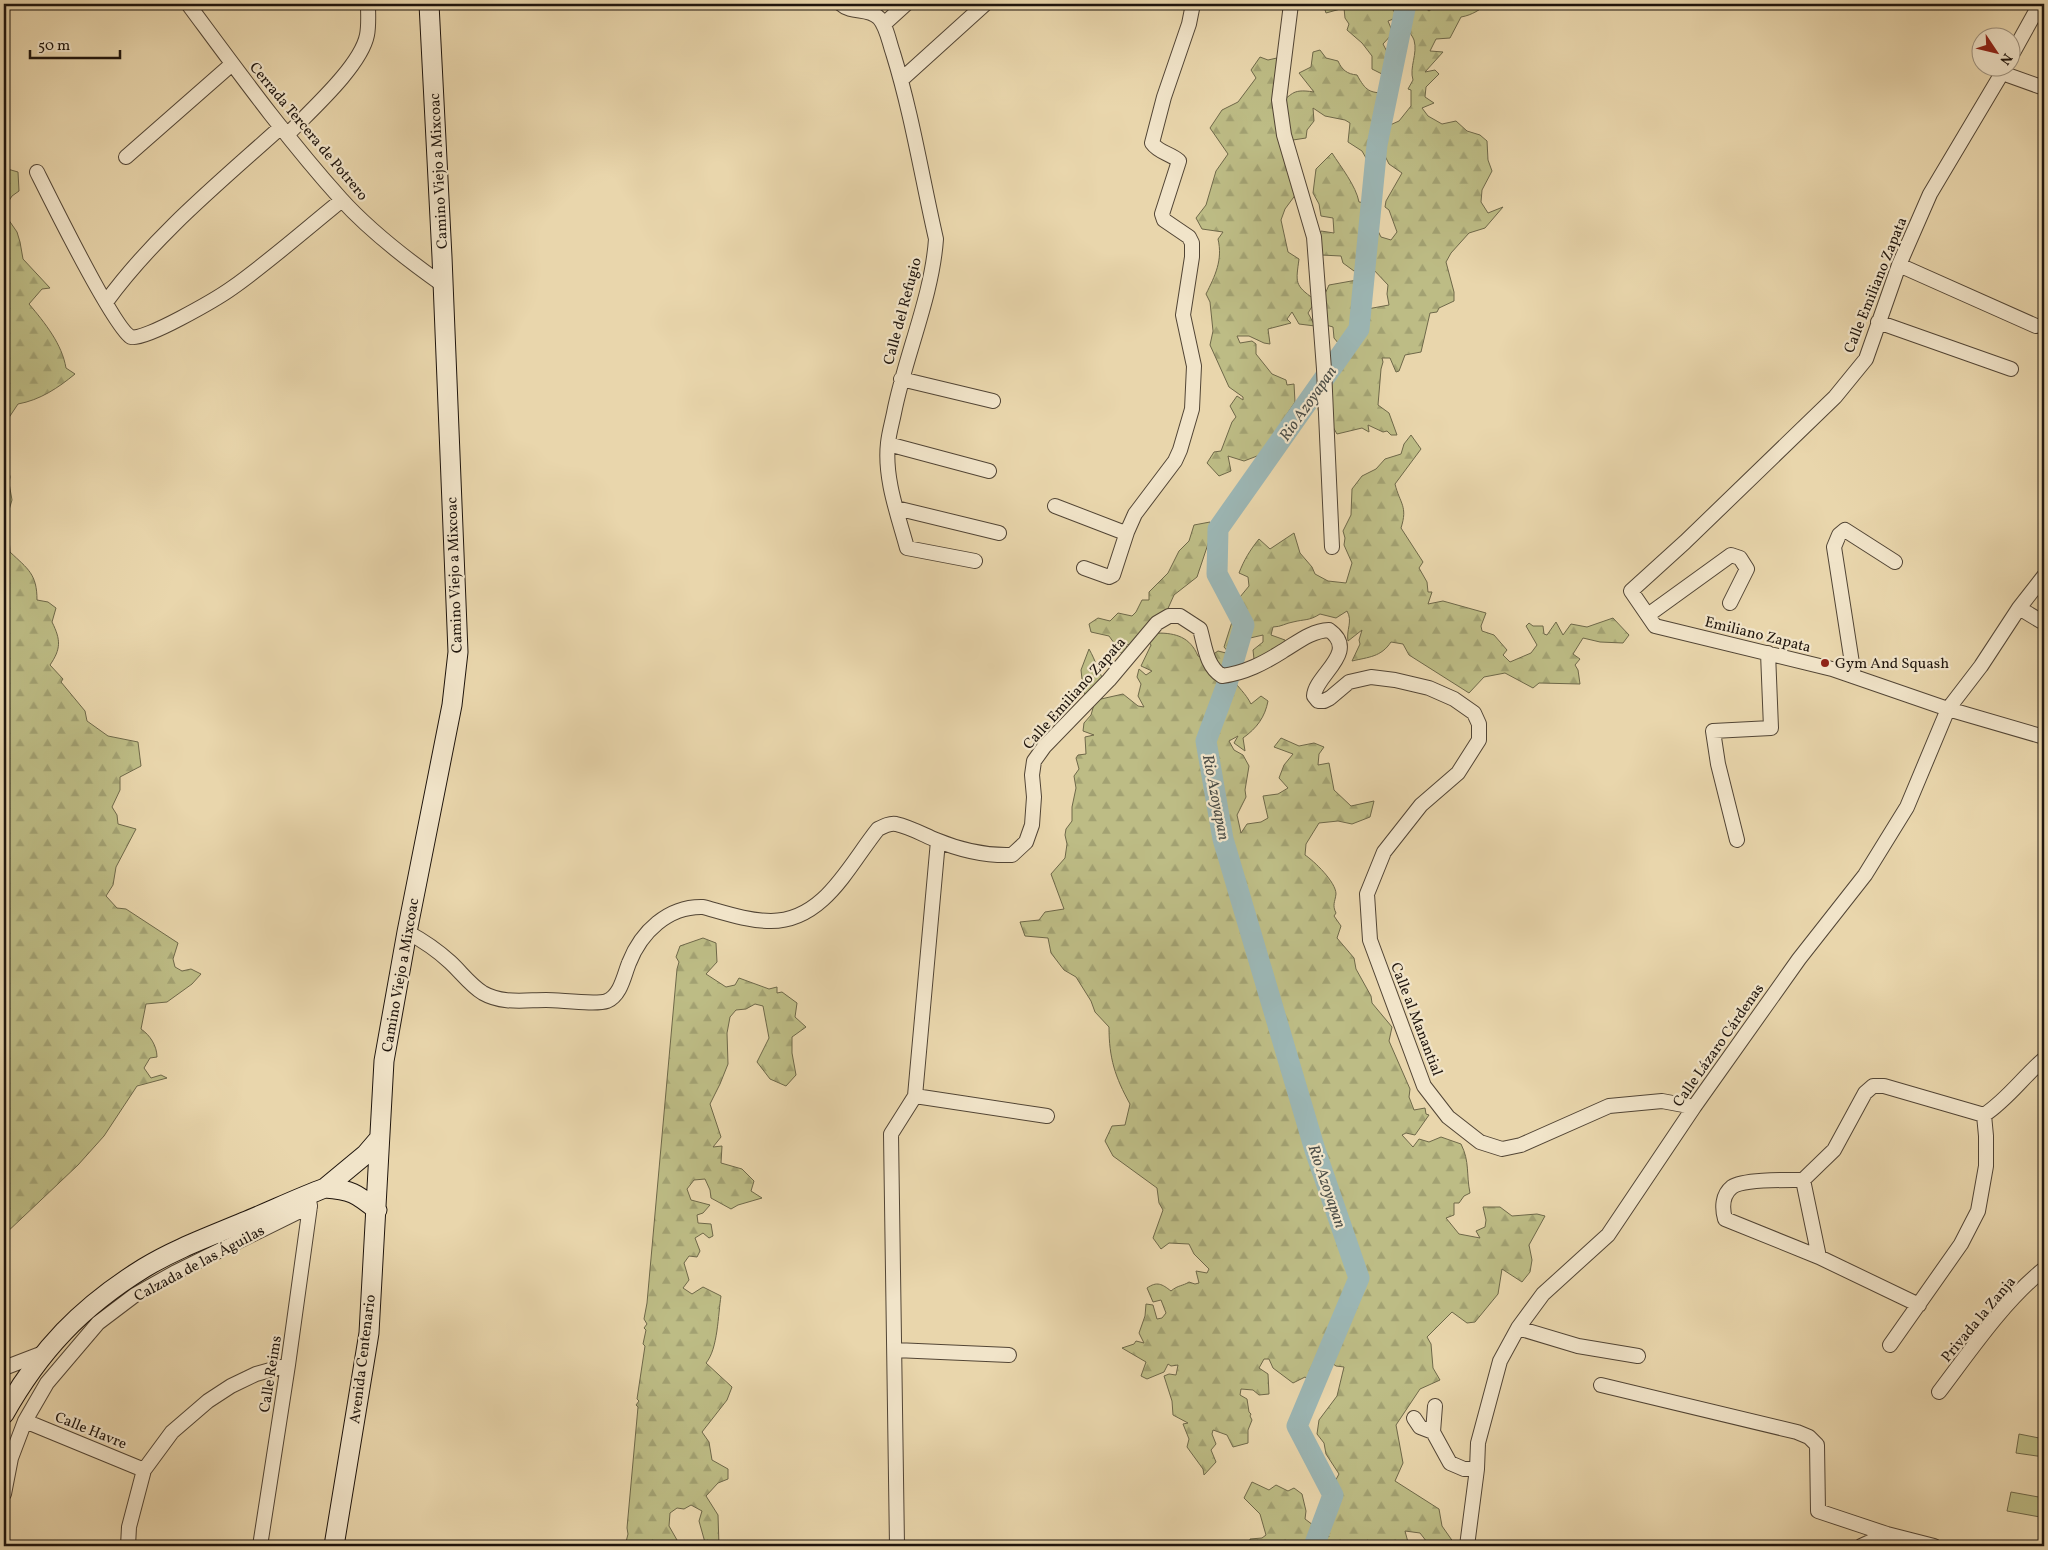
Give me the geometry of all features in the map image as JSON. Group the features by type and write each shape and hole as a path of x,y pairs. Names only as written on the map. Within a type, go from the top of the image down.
{"main road":[{"name":"Camino Viejo a Mixcoac","path":"378,1140 384,1061 407,932 452,705 458,652 429,4"},
{"name":"Calzada de las Águilas","path":"4,1414 43,1353 66,1328 94,1303 145,1267 201,1240 314,1196 366,1154 378,1140"},
{"name":"Avenida Centenario","path":"334,1546 369,1333 377,1210 378,1140"},
{"path":"314,1196 346,1190 358,1195 377,1210"}],"street":[{"name":"Cerrada Tercera de Potrero","path":"188,4 284,131 342,200 409,260 443,286"},
{"path":"106,302 122,280 169,227 284,131 342,77 361,51 367,35 368,4"},
{"path":"841,4 848,8 868,11 877,16 884,24 906,4"},
{"path":"901,80 985,4"},
{"path":"1084,568 1110,577 1113,575 1135,514 1175,461 1188,430 1192,409 1194,366 1184,315 1192,257 1192,243 1189,237 1164,220 1162,214 1179,161 1174,156 1156,148 1152,143 1164,97 1189,24 1193,4"},
{"path":"1291,4 1279,100 1284,135 1314,237 1324,369 1332,547"},
{"path":"2020,40 2040,4"},
{"name":"Calle del Refugio","path":"884,24 901,80 936,239 929,281 901,379 888,444 889,474 907,548 975,561"},
{"path":"126,157 232,64"},
{"path":"2020,77 2044,88"},
{"name":"Calle Emiliano Zapata","path":"1631,591 1835,397 1866,359 1899,265 1930,194 1999,78"},
{"path":"37,172 124,332 132,337 141,338 232,289 342,200"},
{"path":"1899,265 2036,326"},
{"path":"1878,322 2012,369"},
{"path":"901,379 993,401"},
{"path":"888,444 989,471"},
{"path":"1054,506 1127,532"},
{"path":"896,508 999,533"},
{"path":"1854,676 1834,547 1838,535 1845,530 1895,562"},
{"path":"1648,615 1731,555 1740,558 1747,568 1730,603"},
{"name":"Calle Lázaro Cárdenas","path":"1467,1546 1477,1469 1478,1443 1500,1361 1518,1328 1543,1294 1608,1235 1694,1107 1798,959 1866,875 1907,807 1948,708 1981,666 2019,608 2038,593 2044,576"},
{"name":"Emiliano Zapata","path":"1631,591 1655,626 1854,676 1948,708 2044,737"},
{"path":"2019,608 2044,623"},
{"name":"Calle Emiliano Zapata","path":"407,932 440,954 473,985 492,997 504,1000 564,1000 599,1003 606,1001 618,991 628,964 641,939 664,918 678,911 693,907 703,907 739,916 772,921 797,916 820,902 832,890 878,829 885,825 895,824 906,827 938,841 970,851 995,856 1012,855 1026,842 1032,825 1034,797 1032,774 1034,762 1044,747 1109,680 1157,624 1169,616 1180,616 1200,629 1209,661 1214,671 1222,676 1239,674 1264,663 1311,634 1329,630 1335,634 1339,641 1340,649 1335,663 1314,689 1314,696 1318,701 1330,698 1349,682 1371,677 1395,680 1429,688 1454,699 1466,707"},
{"path":"1737,840 1718,764 1713,730 1771,728 1768,653"},
{"name":"Calle al Manantial","path":"1466,707 1474,713 1479,724 1479,740 1458,773 1421,805 1384,852 1367,894 1370,940 1424,1086 1448,1118 1480,1142 1502,1148 1521,1145 1609,1106 1662,1101 1694,1107"},
{"path":"897,1546 891,1134 915,1096 938,841"},
{"path":"1984,1115 2000,1104 2029,1072 2044,1059"},
{"path":"1919,1305 1819,1257 1725,1219 1722,1210 1724,1198 1733,1186 1763,1180 1803,1180 1834,1150 1865,1092 1873,1086 1884,1086 1984,1115"},
{"path":"915,1096 1047,1116"},
{"path":"1890,1345 1961,1244 1978,1211 1986,1166 1984,1115"},
{"path":"1803,1180 1819,1257"},
{"name":"Calle Reims","path":"260,1546 314,1196"},
{"name":"Calzada de las Águilas","path":"4,1494 11,1458 25,1421 47,1383 98,1323 135,1295 314,1196"},
{"name":"Privada la Zanja","path":"1939,1392 1990,1328 2038,1282 2044,1269"},
{"path":"1518,1328 1578,1346 1638,1356"},
{"path":"895,1350 1009,1355"},
{"path":"4,1368 43,1353"},
{"path":"128,1546 129,1527 144,1470 172,1432 208,1401 256,1374 288,1365"},
{"path":"1601,1384 1798,1432 1809,1437 1817,1445 1818,1511 1887,1534 1934,1546"},
{"path":"1435,1406 1433,1432 1450,1463 1464,1469 1477,1469"},
{"path":"1414,1418 1420,1427 1433,1432"},
{"name":"Calle Havre","path":"25,1421 144,1470"},
{"path":"1861,1546 1887,1534"}],"green space":[{"path":"1323,4 1392,4 1391,7 1395,13 1398,4 1420,4 1429,11 1438,4 1488,4 1473,13 1461,17 1450,38 1436,39 1430,51 1443,52 1425,72 1435,70 1439,74 1426,87 1425,97 1434,103 1422,108 1428,116 1442,124 1456,121 1467,131 1480,135 1487,141 1488,160 1492,171 1482,190 1481,202 1488,213 1503,207 1485,228 1469,233 1451,253 1446,262 1454,292 1454,301 1439,308 1437,312 1430,313 1421,352 1405,355 1399,371 1396,372 1390,358 1382,358 1378,405 1389,413 1397,435 1391,435 1387,431 1383,432 1368,425 1369,432 1362,428 1337,434 1333,427 1319,414 1316,397 1317,386 1344,350 1334,338 1333,327 1319,323 1319,307 1329,285 1357,280 1362,310 1389,305 1388,285 1372,268 1354,271 1343,263 1341,256 1321,255 1317,245 1321,231 1334,233 1333,218 1321,216 1319,204 1313,193 1316,169 1332,153 1352,183 1359,202 1365,203 1370,196 1375,225 1381,237 1391,240 1397,232 1389,210 1385,207 1386,201 1402,173 1389,164 1385,156 1374,172 1362,151 1348,142 1350,123 1345,120 1325,116 1313,108 1314,121 1307,130 1306,138 1293,140 1285,157 1299,190 1285,209 1281,220 1288,252 1299,259 1298,282 1303,290 1314,299 1308,313 1315,326 1299,324 1292,312 1287,319 1291,323 1268,329 1270,344 1249,336 1237,336 1240,343 1252,341 1256,344 1256,354 1272,374 1286,380 1287,385 1294,384 1295,402 1287,414 1275,445 1265,453 1244,461 1228,456 1231,471 1219,476 1207,463 1214,452 1221,451 1232,422 1236,417 1230,406 1237,396 1243,400 1243,397 1229,387 1210,345 1213,331 1210,302 1206,294 1219,261 1218,239 1223,232 1202,229 1196,218 1206,205 1216,171 1228,154 1210,128 1222,110 1238,102 1256,78 1251,70 1260,57 1268,60 1286,56 1289,67 1273,89 1276,104 1296,92 1314,92 1299,73 1311,67 1313,52 1320,50 1326,58 1338,61 1345,71 1357,75 1363,85 1372,92 1387,93 1382,110 1390,125 1399,121 1411,106 1411,90 1408,89 1413,80 1412,70 1415,45 1413,37 1399,17 1388,21 1393,33 1383,44 1396,69 1386,76 1372,69 1372,56 1362,43 1347,30 1349,24 1345,18 1344,8 1326,13"},
{"path":"4,168 18,172 19,191 12,196 5,207 6,216 17,232 23,259 50,288 42,289 29,304 57,342 66,368 75,374 48,393 34,400 18,404 4,425"},
{"path":"1411,435 1421,449 1395,484 1404,515 1401,528 1423,562 1419,568 1427,582 1428,592 1432,592 1428,604 1443,601 1486,613 1481,626 1482,631 1494,635 1507,650 1503,655 1510,662 1531,653 1537,645 1526,626 1529,623 1533,626 1543,626 1544,634 1547,635 1556,622 1563,635 1571,624 1587,627 1613,618 1629,635 1623,643 1600,642 1583,638 1573,654 1580,659 1575,665 1578,670 1580,684 1539,683 1533,688 1505,673 1484,677 1469,693 1409,655 1403,644 1391,642 1379,654 1352,661 1360,644 1359,640 1362,630 1348,641 1349,615 1347,611 1336,618 1320,614 1310,619 1273,627 1271,635 1285,640 1289,651 1267,664 1254,659 1253,650 1263,642 1263,635 1233,642 1242,653 1233,670 1232,676 1234,681 1251,704 1261,696 1268,701 1260,722 1243,738 1245,751 1234,743 1238,736 1229,741 1234,750 1243,755 1249,766 1245,790 1246,797 1237,815 1241,833 1247,824 1261,822 1268,818 1263,796 1278,794 1288,788 1279,778 1284,765 1293,754 1274,747 1281,738 1299,746 1314,743 1324,747 1319,754 1318,765 1329,763 1334,790 1351,806 1374,801 1370,817 1352,824 1338,821 1319,823 1306,844 1305,855 1324,872 1335,889 1334,906 1336,913 1334,916 1341,926 1337,938 1354,958 1356,969 1371,996 1372,1003 1392,1027 1389,1041 1410,1089 1409,1097 1414,1110 1425,1108 1426,1114 1429,1115 1415,1135 1406,1133 1402,1135 1413,1147 1419,1139 1429,1142 1441,1137 1461,1144 1467,1162 1470,1193 1464,1196 1459,1203 1454,1203 1454,1215 1446,1218 1459,1234 1480,1238 1476,1231 1485,1227 1486,1220 1483,1207 1500,1207 1512,1216 1537,1214 1545,1216 1529,1245 1532,1260 1530,1272 1522,1282 1502,1269 1498,1294 1475,1322 1467,1323 1452,1312 1427,1337 1431,1344 1433,1368 1440,1380 1420,1389 1396,1425 1403,1463 1395,1481 1439,1509 1442,1526 1456,1546 1430,1546 1420,1533 1405,1531 1409,1546 1250,1546 1250,1539 1262,1538 1266,1535 1260,1514 1244,1498 1252,1482 1269,1490 1276,1485 1288,1491 1294,1488 1302,1494 1306,1511 1305,1519 1329,1537 1326,1530 1329,1522 1324,1511 1326,1498 1339,1474 1326,1454 1324,1443 1317,1434 1319,1420 1337,1396 1344,1367 1336,1366 1329,1361 1314,1378 1309,1380 1305,1377 1293,1383 1273,1368 1269,1359 1264,1359 1259,1368 1268,1374 1269,1394 1259,1395 1253,1390 1241,1389 1240,1395 1247,1399 1252,1420 1248,1430 1248,1443 1233,1447 1227,1435 1213,1430 1212,1434 1216,1444 1211,1450 1216,1462 1204,1475 1203,1469 1187,1447 1189,1439 1183,1424 1188,1423 1173,1415 1172,1401 1164,1376 1169,1374 1176,1375 1178,1365 1171,1366 1168,1364 1164,1372 1147,1379 1141,1376 1146,1362 1122,1348 1134,1344 1136,1341 1144,1343 1139,1333 1145,1316 1146,1304 1153,1305 1157,1319 1162,1318 1166,1313 1161,1300 1153,1302 1147,1288 1159,1284 1171,1291 1189,1282 1199,1283 1196,1271 1207,1273 1209,1269 1194,1254 1189,1244 1169,1243 1161,1249 1153,1238 1163,1210 1159,1203 1157,1188 1113,1156 1105,1141 1112,1126 1125,1125 1130,1104 1120,1085 1114,1067 1110,1048 1109,1027 1095,1012 1091,1001 1076,977 1064,970 1051,953 1048,938 1025,936 1020,922 1039,920 1045,912 1064,909 1051,874 1065,858 1067,844 1065,835 1066,829 1072,821 1072,807 1076,788 1074,776 1079,769 1076,758 1078,755 1086,754 1085,737 1094,735 1083,731 1084,723 1091,715 1095,701 1084,693 1083,686 1087,682 1082,679 1081,670 1089,649 1106,684 1101,689 1101,699 1123,694 1138,706 1144,707 1138,696 1141,684 1137,677 1139,669 1146,675 1152,671 1141,666 1151,645 1149,642 1134,646 1126,644 1130,657 1125,658 1109,636 1091,632 1089,624 1098,618 1110,621 1118,613 1132,616 1142,600 1149,600 1149,592 1168,573 1179,551 1189,541 1194,525 1210,522 1211,535 1197,577 1174,595 1157,633 1182,637 1191,644 1198,656 1206,659 1218,651 1230,654 1224,647 1240,597 1249,586 1248,577 1239,573 1259,539 1270,549 1294,533 1300,553 1312,567 1315,574 1328,581 1346,583 1352,563 1344,545 1343,531 1351,515 1352,489 1362,476 1376,469 1385,459 1401,454 1404,444"},
{"path":"4,447 12,500 6,520 8,522 10,552 33,578 37,591 37,600 48,602 56,608 52,622 57,634 58,649 50,665 63,679 61,682 85,711 87,721 108,736 138,742 141,766 120,777 120,790 112,807 117,815 118,824 136,829 116,867 113,885 106,896 117,908 126,909 178,943 173,959 175,967 182,971 191,969 201,974 192,984 167,1002 146,1004 141,1029 152,1041 157,1057 150,1058 144,1068 151,1078 161,1075 167,1078 137,1086 104,1136 78,1165 4,1235 5,879"},
{"path":"703,938 716,943 717,962 706,974 726,987 735,985 739,978 769,989 777,987 777,993 782,992 797,1003 795,1017 806,1027 792,1037 792,1053 796,1075 786,1086 770,1079 757,1062 769,1038 763,1006 755,1004 746,1009 736,1010 730,1017 727,1033 728,1064 710,1104 721,1137 713,1147 722,1146 721,1163 742,1169 754,1181 751,1191 762,1198 731,1209 711,1198 705,1179 694,1180 687,1189 691,1200 710,1205 703,1213 697,1215 698,1223 711,1224 713,1236 709,1238 703,1233 695,1238 700,1251 697,1257 689,1256 684,1263 689,1280 683,1288 692,1294 703,1287 721,1296 713,1349 706,1363 732,1387 727,1400 702,1432 709,1442 712,1460 728,1469 728,1479 718,1483 706,1496 718,1515 719,1546 706,1546 699,1521 702,1511 691,1505 684,1509 677,1508 670,1513 669,1526 677,1540 675,1546 625,1546 628,1534 638,1407 636,1405 639,1401 637,1399 645,1346 643,1344 646,1330 644,1328 647,1324 644,1319 679,962 676,957 680,946"},
{"path":"2019,1434 2044,1439 2044,1457 2016,1453"},
{"path":"2011,1492 2044,1498 2040,1517 2007,1511"}],"waterway":[{"name":"Rio Azoyapan","path":"1314,1546 1333,1495 1297,1426 1359,1278 1315,1150 1223,839 1206,741 1226,687 1244,625 1217,574 1218,529 1359,329 1377,145 1406,4"}],"place":[{"name":"Gym And Squash","path":"1825,663"}]}
